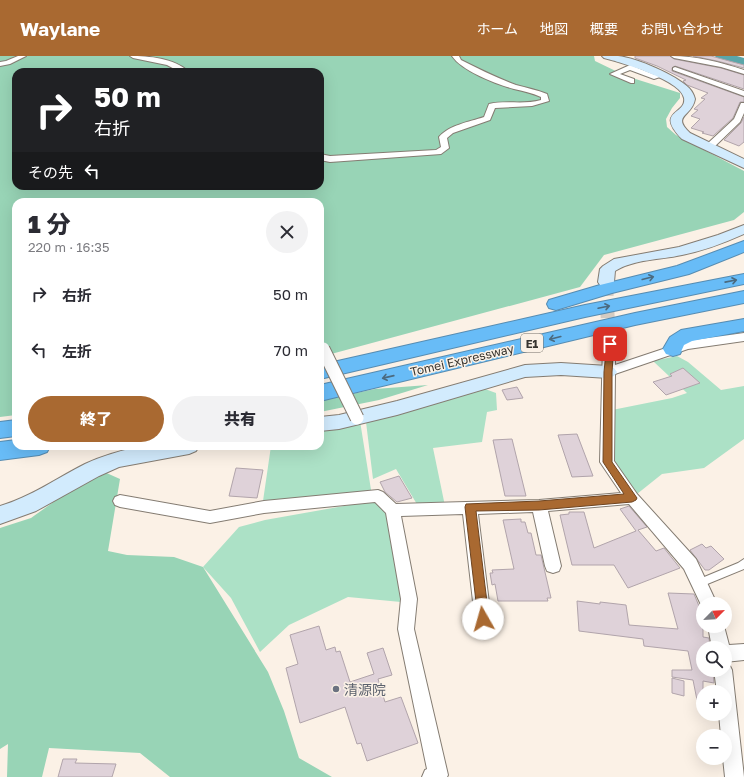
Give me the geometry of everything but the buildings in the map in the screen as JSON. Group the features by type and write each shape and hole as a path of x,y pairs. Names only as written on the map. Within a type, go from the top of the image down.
{"highway":[{"path":"342,367 606,289 683,270 744,246"},
{"name":"Tomei Expressway","path":"324,371 668,293 744,279"},
{"name":"Tomei Expressway","path":"324,392 670,311 744,297"},
{"path":"580,332 718,309 744,309"},
{"path":"673,349 675,342 679,338 744,325"},
{"path":"0,430 12,428"},
{"path":"0,451 12,449"}],"street":[{"path":"0,64 8,63 23,56"},
{"path":"134,56 169,63 178,68"},
{"path":"324,158 330,159 438,152 444,148 442,137 450,131 487,118 492,106 502,104 538,104 545,101 544,96 536,92 515,87 488,76 459,61 455,56"},
{"path":"607,56 646,68 679,85 689,94 690,102 676,117 678,129 686,136 709,148 742,160"},
{"path":"674,56 744,72"},
{"path":"630,81 614,74 630,67 654,77 662,75"},
{"path":"675,69 744,94"},
{"path":"709,148 736,120 744,105"},
{"path":"606,282 608,269 619,262 681,251 723,238 744,229"},
{"path":"324,423 357,418 397,408 525,371 561,369 608,372 687,345 744,337"},
{"path":"610,344 608,372 607,462 632,498 690,564 706,597"},
{"path":"324,351 357,418"},
{"path":"0,515 15,511 42,500 106,463 167,450"},
{"path":"120,501 210,517 264,507 378,496 393,510 409,599 406,628 438,775 432,777"},
{"path":"393,510 539,506 632,498"},
{"path":"539,506 553,566"},
{"path":"470,507 483,619"},
{"path":"732,653 744,652"},
{"path":"724,677 735,777"}],"lane":[{"path":"700,583 741,566 744,563"}],"green space":[{"path":"0,56 594,56 595,61 626,76 680,93 680,98 666,119 667,127 676,135 744,171 744,212 734,220 604,255 580,287 324,356 324,198 12,198 12,416 0,417"},
{"path":"677,356 688,362 721,390 744,386 744,439 704,468 662,474 637,494 614,466 612,410 672,398 687,393 653,361"},
{"path":"428,385 379,400 324,411 324,400 375,389"},
{"path":"485,389 496,393 497,410 487,412 482,442 433,448 445,506 418,506 396,469 373,479 366,422"},
{"path":"360,421 372,496 263,501 270,450 324,450 324,427"},
{"path":"102,471 120,479 108,551 127,555 174,557 203,567 268,672 284,711 299,758 332,777 170,777 140,753 49,748 42,777 7,777 8,744 0,749 0,528 31,518 76,486"},
{"path":"372,501 384,508 387,517 402,585 401,602 348,597 289,625 260,652 231,598 203,567 239,527 265,520"}],"waterway":[{"path":"722,56 744,62"}],"tunnel":[{"path":"606,282 608,324"},
{"path":"608,323 609,344"}],"place":[{"name":"清源院","path":"336,689"}],"route":[{"path":"483,619 470,507 539,506 632,498 607,462 608,372 610,344"}]}
